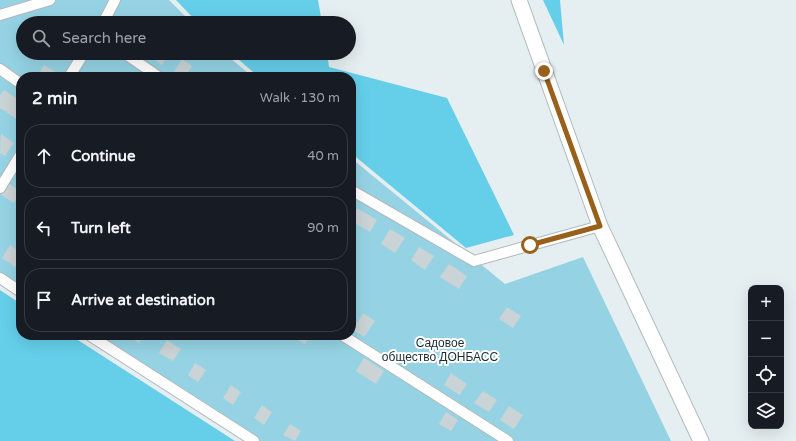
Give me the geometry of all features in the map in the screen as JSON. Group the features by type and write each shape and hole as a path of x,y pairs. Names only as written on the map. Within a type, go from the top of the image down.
{"main road":[{"path":"519,0 600,226 701,441"}],"street":[{"path":"0,16 50,0"},
{"path":"106,16 115,0"},
{"path":"72,72 80,60"},
{"path":"134,60 152,72"},
{"path":"0,69 16,80"},
{"path":"0,188 16,162"},
{"path":"356,193 474,261 600,226"},
{"path":"0,278 16,289"},
{"path":"97,340 254,441"},
{"path":"350,340 508,441"}],"green space":[{"path":"0,0 169,0 185,16 16,16 16,60 232,60 247,72 16,72 16,294 0,284"},
{"name":"Садовое общество ДОНБАСС","path":"356,162 505,284 583,257 671,441 245,441 88,340 356,340"}],"shaded area":[{"path":"176,0 318,0 321,16 191,16"},
{"path":"543,0 560,0 564,45"},
{"path":"239,60 328,60 329,67 348,72 253,72"},
{"path":"356,74 447,98 514,235 466,248 356,157"},
{"path":"0,290 16,301 16,340 78,340 235,441 0,441"}],"building":[{"path":"155,60 165,60 162,65"},
{"path":"181,60 192,66 188,72 174,72"},
{"path":"44,65 55,72 40,72"},
{"path":"4,90 16,98 16,119 0,108 0,95"},
{"path":"1,134 14,143 5,156 0,153"},
{"path":"8,183 16,189 16,200 14,203 1,195"},
{"path":"357,208 377,220 370,232 356,224"},
{"path":"390,229 405,238 395,253 381,244"},
{"path":"10,245 16,249 15,267 2,258"},
{"path":"419,247 434,256 425,270 411,260"},
{"path":"449,264 467,276 459,289 440,277"},
{"path":"507,307 521,316 513,328 499,319"},
{"path":"363,313 375,321 364,337 356,332 356,325"},
{"path":"167,340 181,349 173,361 159,353"},
{"path":"298,340 308,340 305,344"},
{"path":"364,358 384,371 376,384 356,371"},
{"path":"195,363 206,370 198,382 188,375"},
{"path":"451,373 467,384 460,395 444,385"},
{"path":"231,385 241,392 233,405 223,398"},
{"path":"483,391 497,400 489,412 474,403"},
{"path":"262,405 272,412 264,425 254,418"},
{"path":"509,406 523,415 514,429 500,420"},
{"path":"446,412 458,420 451,431 439,424"},
{"path":"290,424 301,431 295,441 283,435"}],"route":[{"path":"530,245 600,226 544,71"}]}
